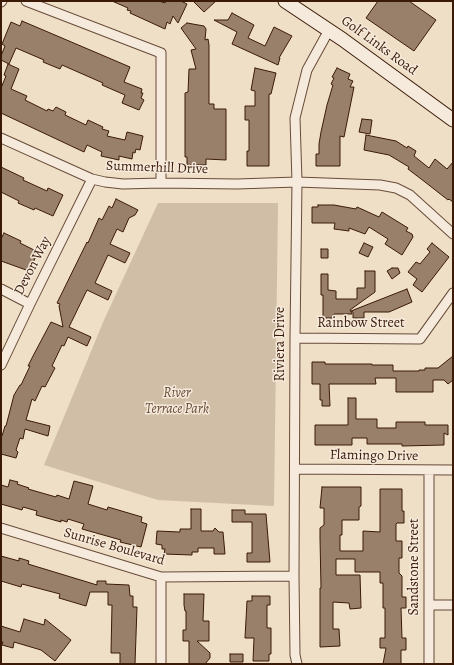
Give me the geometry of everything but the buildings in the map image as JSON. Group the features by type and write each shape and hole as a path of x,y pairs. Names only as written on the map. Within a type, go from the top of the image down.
{"main road":[{"name":"Golf Links Road","path":"285,1 329,30 453,120"}],"street":[{"path":"26,1 161,53 161,183"},
{"name":"Riviera Drive","path":"296,664 294,576 294,338 297,182 295,118 308,70 329,30"},
{"name":"Summerhill Drive","path":"1,138 92,179 123,184 237,184 297,182"},
{"name":"Devon Way","path":"1,365 92,179"},
{"path":"297,182 380,184 396,188 410,195 453,234"},
{"path":"1,289 30,304"},
{"name":"Rainbow Street","path":"294,338 420,339 453,293"},
{"name":"Flamingo Drive","path":"295,469 453,470"},
{"name":"Sandstone Street","path":"429,470 429,664"},
{"name":"Sunrise Boulevard","path":"1,528 161,577 294,576"},
{"path":"161,577 161,664"},
{"path":"429,605 453,605"}],"green space":[{"name":"River Terrace Park","path":"158,203 278,203 274,506 158,500 44,465 104,320"}]}
